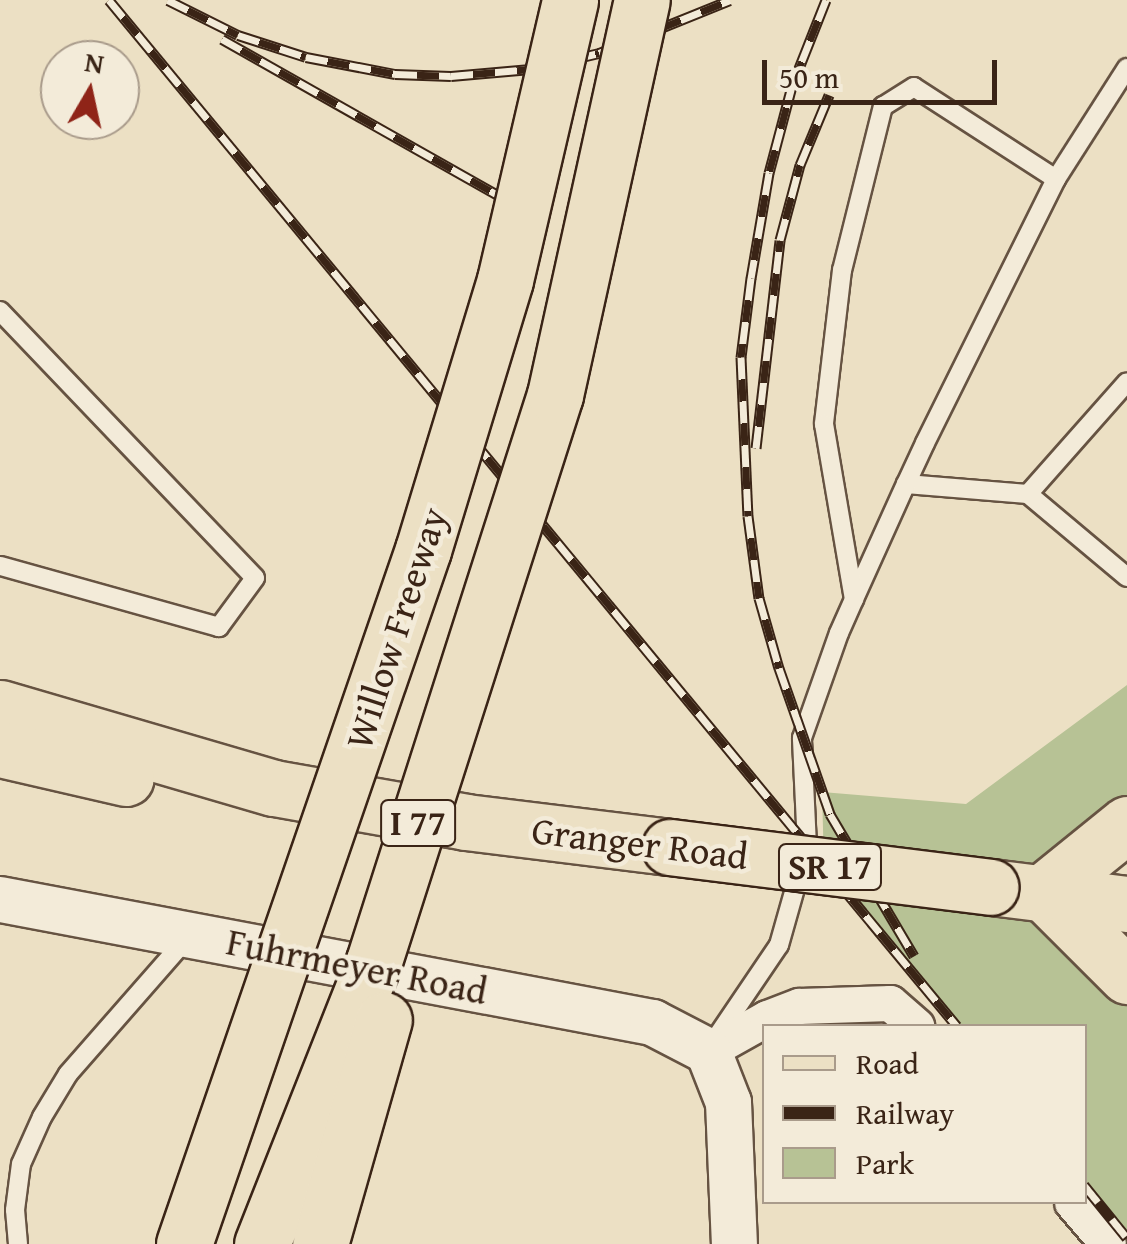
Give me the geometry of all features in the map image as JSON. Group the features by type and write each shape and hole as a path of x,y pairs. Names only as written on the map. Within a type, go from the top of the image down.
{"main road":[{"name":"Willow Freeway","path":"184,1244 424,550 504,280 570,0"},
{"name":"I 77","path":"262,1244 374,961 555,395 642,0"},
{"path":"320,1244 555,395"},
{"path":"147,1244 424,550"},
{"name":"Granger Road","path":"0,708 274,788 466,822 1127,904"},
{"name":"Granger Road","path":"0,750 133,780 274,788"},
{"path":"1127,824 1017,889 1127,976"}],"street":[{"name":"Fuhrmeyer Road","path":"0,899 652,1022 708,1051"},
{"path":"734,1244 728,1102 708,1051 767,1018 800,1006 830,1002 890,1002 914,1024"},
{"path":"1074,1204 1108,1244"}],"lane":[{"path":"708,1051 778,945 807,846 802,738 854,599 1056,179 1127,68"},
{"path":"854,599 835,509 824,424 842,270 884,106 914,87 1056,179"},
{"path":"0,311 255,578 219,627 0,566"},
{"path":"1028,494 1127,382"},
{"path":"906,484 1028,494 1127,577"},
{"path":"18,1244 15,1210 21,1164 42,1117 68,1074 190,935"}],"green space":[{"path":"1127,685 1127,824 1098,844 1127,976 1127,1240 1087,1190 1087,1024 952,1024 824,866 822,792 966,804"}],"railway":[{"path":"109,0 955,1024"},
{"path":"168,0 238,35 306,57 395,74 451,76 531,69 599,53 730,0"},
{"path":"826,0 792,86 769,173 751,278 741,357 748,516 759,598 830,814 914,956"},
{"path":"222,39 531,214"},
{"path":"756,448 780,240 800,165 829,95"},
{"path":"1087,1189 1127,1238"}]}
